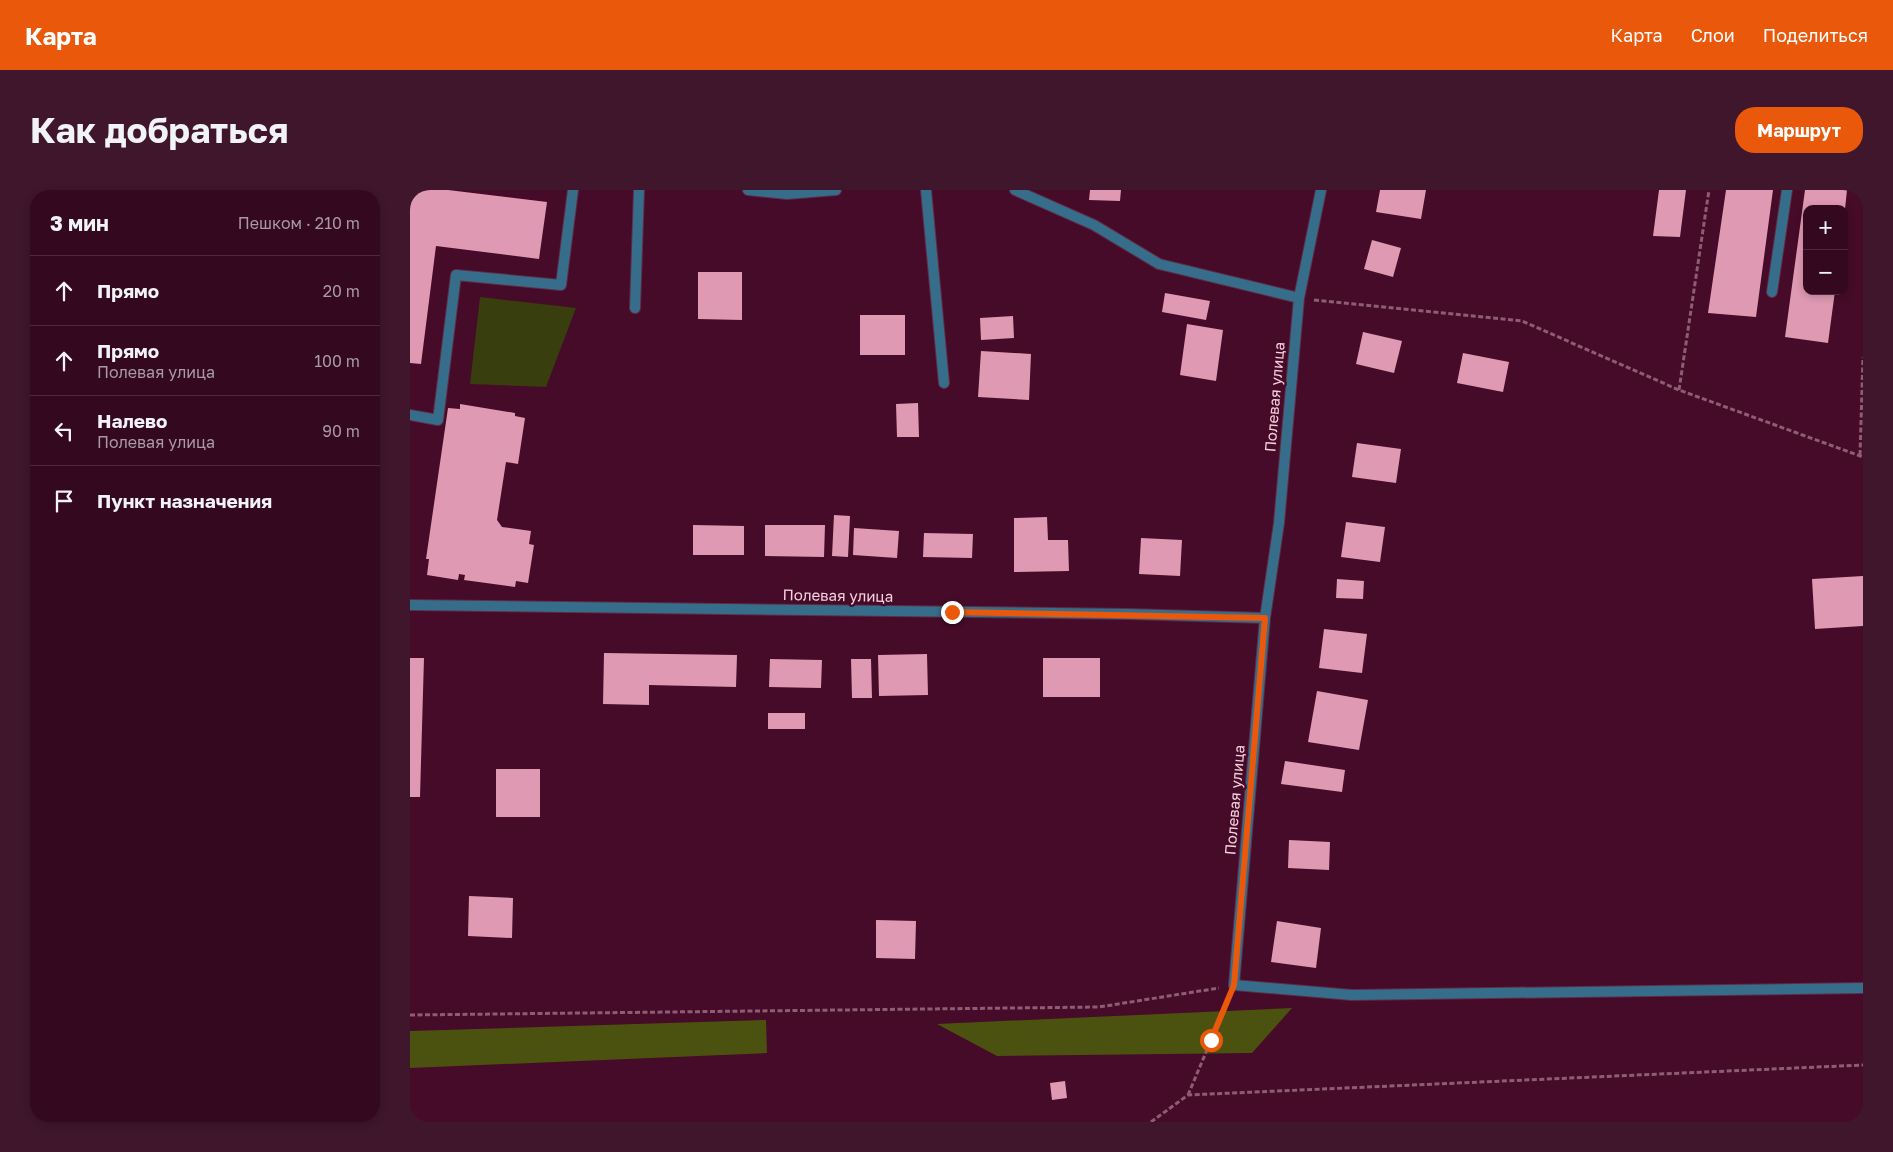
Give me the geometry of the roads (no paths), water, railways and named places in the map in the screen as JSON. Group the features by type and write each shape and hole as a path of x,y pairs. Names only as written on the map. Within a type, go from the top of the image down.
{"street":[{"path":"410,415 438,420 456,275 561,285 573,190"},
{"path":"635,308 639,190"},
{"path":"748,190 787,194 836,190"},
{"path":"926,190 944,383"},
{"path":"1015,190 1094,225 1159,264 1299,298"},
{"name":"Полевая улица","path":"1321,190 1299,298 1279,523 1265,618 1234,985 1352,995 1863,988"},
{"path":"1772,292 1787,190"},
{"name":"Полевая улица","path":"410,605 1129,614 1265,618"}]}
